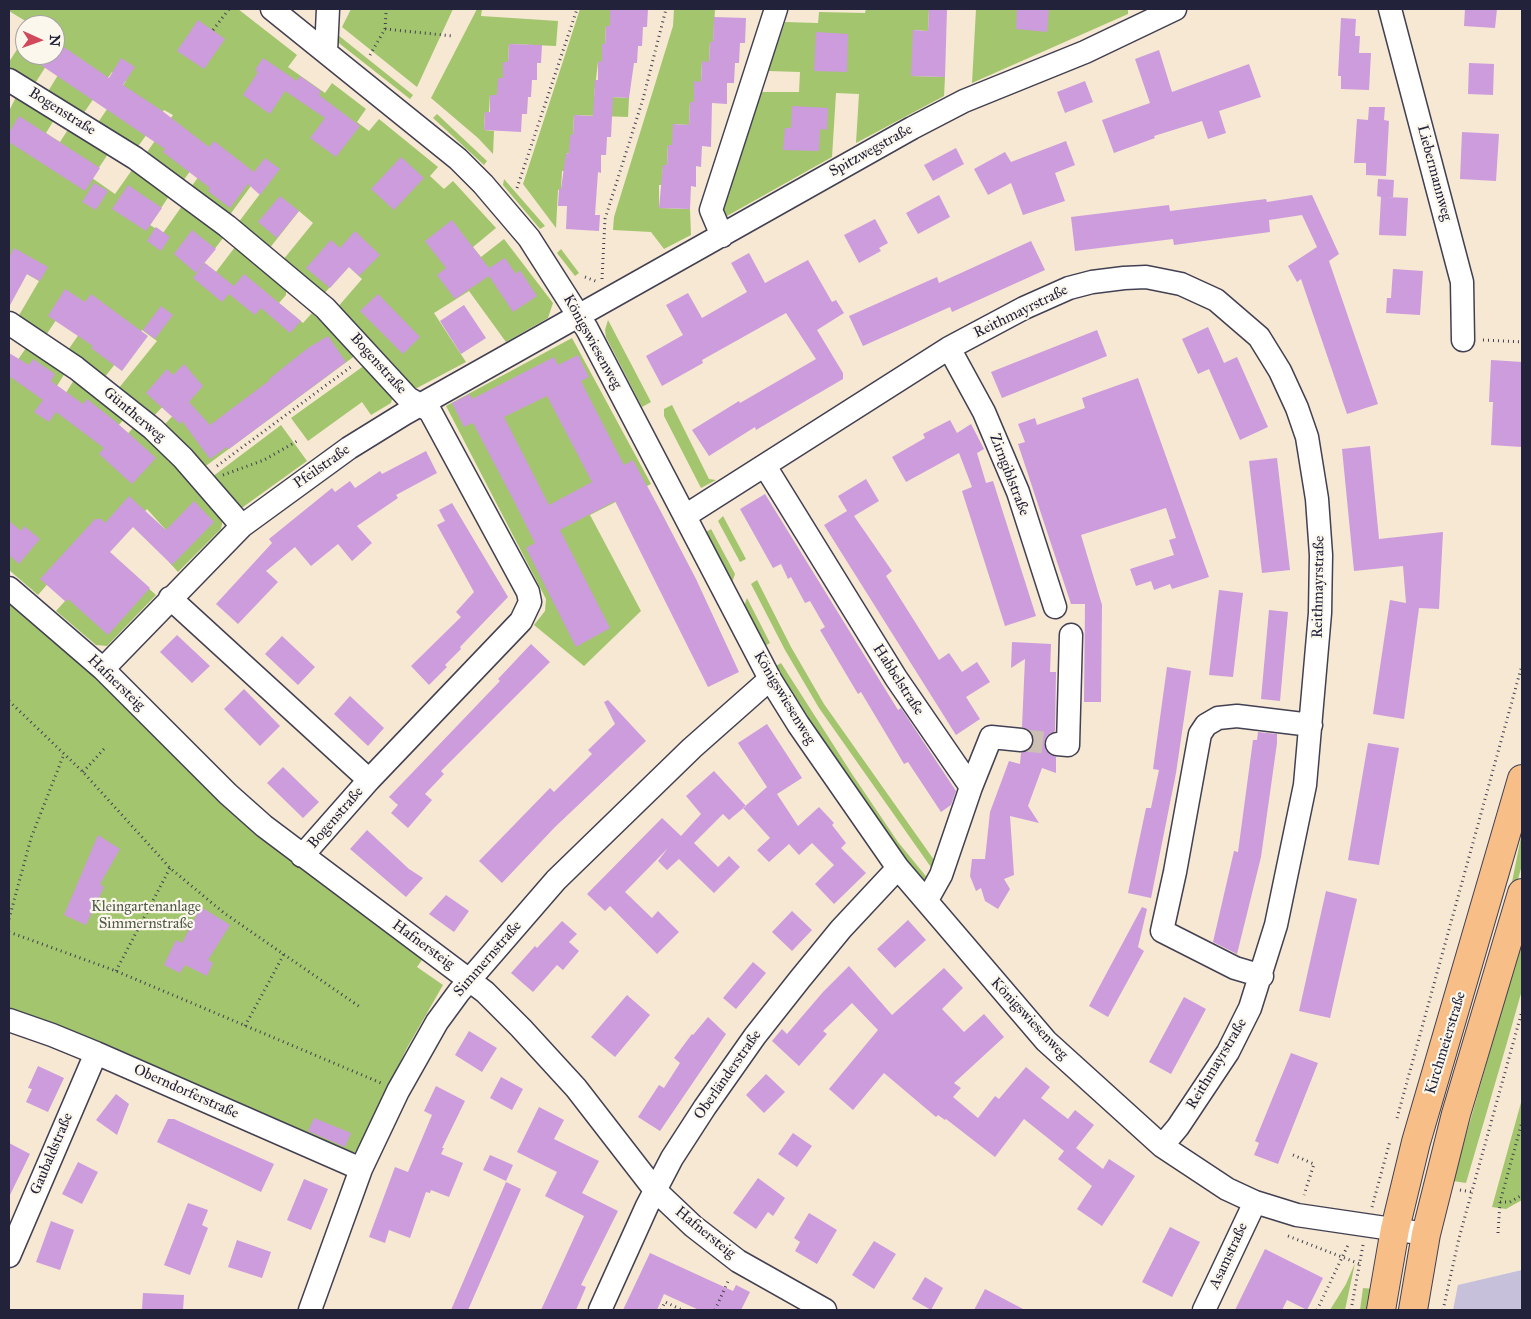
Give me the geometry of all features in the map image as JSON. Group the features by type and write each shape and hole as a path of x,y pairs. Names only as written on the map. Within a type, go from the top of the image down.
{"main road":[{"name":"Kirchmeierstraße","path":"1381,1310 1395,1229 1416,1142 1491,891 1522,779"},
{"name":"Kirchmeierstraße","path":"1413,1310 1426,1234 1456,1114 1522,893"}],"street":[{"name":"Königswiesenweg","path":"272,9 408,117 483,184 539,253 579,316 770,679 798,724 898,868 1046,1041 1162,1146 1212,1180 1254,1202 1297,1215 1426,1234"},
{"path":"326,51 328,9"},
{"path":"722,236 711,210 776,9"},
{"name":"Spitzwegstraße","path":"579,316 964,101 1085,52 1175,9"},
{"name":"Liebermannweg","path":"1390,9 1462,282 1463,340"},
{"name":"Bogenstraße","path":"9,80 135,158 181,191 311,296 369,353 408,398 430,411 528,592 530,602 521,621 369,780 302,856"},
{"name":"Reithmayrstraße","path":"685,516 949,348 1054,294 1092,282 1124,278 1164,279 1198,290 1216,300 1234,314 1259,338 1280,371 1297,408 1307,437 1320,529 1321,579 1305,785 1294,849 1262,976 1250,1008 1228,1052 1178,1127 1162,1146"},
{"name":"Pfeilstraße","path":"103,669 242,526 349,448 419,405 579,316"},
{"name":"Güntherweg","path":"9,323 114,397 152,429 204,481 242,526"},
{"name":"Zirngiblstraße","path":"949,348 984,412 1018,492 1055,607"},
{"name":"Habbelstraße","path":"765,466 896,678 971,787"},
{"name":"Hafnersteig","path":"9,588 103,669 228,794 302,856 470,979 521,1028 576,1088 655,1190 693,1226 738,1260 825,1310"},
{"name":"Bogenstraße","path":"170,598 369,780"},
{"path":"1057,744 1068,745 1071,635"},
{"name":"Simmernstraße","path":"310,1310 361,1169 398,1091 436,1022 470,979 556,880 678,761 770,679"},
{"path":"1262,976 1235,968 1162,931 1176,872 1200,734 1206,724 1218,718 1237,716 1311,725"},
{"path":"927,900 941,875 971,787 992,737 1021,740"},
{"name":"Oberländerstraße","path":"600,1310 655,1190 705,1107 755,1036 841,929 898,868"},
{"name":"Oberndorferstraße","path":"9,1020 96,1053 361,1169"},
{"name":"Gaubaldstraße","path":"9,1256 96,1053"},
{"name":"Asamstraße","path":"1204,1310 1254,1202"}],"path":[{"path":"213,30 229,9"},
{"path":"518,188 577,9"},
{"path":"602,284 605,219 643,99 666,9"},
{"path":"370,55 385,29 386,13"},
{"path":"385,29 453,36"},
{"path":"1463,340 1522,342"},
{"path":"204,481 369,353"},
{"path":"204,481 264,460 299,440"},
{"path":"1395,1123 1522,666"},
{"path":"9,701 83,772 170,868 224,913 360,1007"},
{"path":"83,772 104,749"},
{"path":"9,919 31,838 64,754"},
{"path":"116,971 170,868"},
{"path":"9,932 116,971 398,1091"},
{"path":"245,1026 284,954"},
{"path":"1444,1310 1459,1238 1522,1011"},
{"path":"1498,1234 1500,1202 1522,1122"},
{"path":"1351,1310 1366,1226 1392,1133"},
{"path":"1293,1155 1314,1164 1304,1194"},
{"path":"1500,1202 1510,1202 1522,1195"},
{"path":"1280,1233 1360,1264"},
{"path":"1317,1310 1342,1258"},
{"path":"715,1310 738,1260"},
{"path":"661,1310 665,1302 682,1310"}],"shaded area":[{"path":"1522,1270 1522,1310 1453,1310 1458,1285"}],"green space":[{"path":"9,9 238,9 297,55 288,67 325,93 332,83 366,109 357,122 369,131 379,119 438,167 430,176 444,189 453,181 496,228 473,247 481,257 504,239 553,303 548,318 506,342 469,291 434,313 466,362 417,388 411,387 337,308 362,279 348,266 323,295 283,260 313,223 299,211 269,249 238,223 269,182 259,175 229,216 191,187 215,154 207,148 183,181 145,155 173,115 164,110 137,148 97,124 126,81 112,72 83,114 47,93 71,54 65,53 65,15 16,15"},
{"path":"351,9 453,9 417,87 342,27"},
{"path":"477,9 482,9 481,16 558,21 556,46 509,44 508,62 503,62 503,78 497,95 490,95 489,112 485,112 484,130 494,131 493,154 478,138 431,98"},
{"path":"580,9 610,9 610,26 606,26 605,44 602,44 602,62 598,62 594,96 629,98 628,117 574,115 573,135 569,154 567,153 565,171 562,171 561,189 558,190 556,228 523,184"},
{"path":"674,9 715,9 713,42 710,42 709,62 702,62 701,82 694,82 694,102 690,102 689,125 673,124 673,145 668,145 667,165 663,166 662,185 659,185 659,208 690,209 691,235 664,249 651,232 613,230 614,217 673,26"},
{"path":"866,9 929,9 928,31 914,30 912,76 945,77 944,96 856,143 859,94 836,93 832,157 727,216 723,208 760,92 799,92 800,72 768,71 785,22 818,23 819,12 865,13"},
{"path":"976,9 1128,9 1128,14 972,83"},
{"path":"338,35 413,95 410,99 335,40"},
{"path":"15,53 15,65 47,65 34,85 9,71 9,62"},
{"path":"16,97 54,120 46,133 60,142 69,128 108,154 92,178 115,194 132,170 169,196 150,225 163,233 182,206 223,238 204,263 216,272 235,247 286,290 286,295 279,303 303,323 312,313 356,355 203,468 162,427 193,395 183,385 152,418 118,389 157,341 142,330 104,378 68,350 91,317 69,301 46,335 18,317 39,281 18,269 9,285 9,111"},
{"path":"437,114 487,161 484,165 433,118"},
{"path":"504,179 545,226 540,229 503,185"},
{"path":"561,249 579,273 575,276 557,253"},
{"path":"608,320 651,402 642,407 606,337 605,330"},
{"path":"572,338 651,484 590,515 641,611 584,666 534,625 545,611 546,599 446,406"},
{"path":"26,348 65,373 57,386 57,407 74,380 124,419 110,435 119,443 134,427 174,465 223,519 221,529 178,572 169,562 165,529 147,509 97,566 146,586 156,595 107,646 96,645 56,611 65,601 79,548 38,595 9,570 9,356 17,361"},
{"path":"365,365 393,395 391,403 371,415 362,402 308,441 291,418"},
{"path":"672,405 709,479 716,480 701,488 664,416 664,409"},
{"path":"281,425 307,461 243,507 240,507 212,477"},
{"path":"723,516 746,559 740,562 718,521"},
{"path":"711,529 735,574 732,583 706,532"},
{"path":"757,580 791,647 824,704 939,867 935,873 819,708 785,650 751,584"},
{"name":"Kleingartenanlage Simmernstraße","path":"9,598 424,957 417,967 443,985 407,1048 355,1152 348,1153 9,1010"},
{"path":"747,598 770,643 765,646 744,606"},
{"path":"781,663 898,842 929,880 922,881 893,845 776,666"},
{"path":"1522,832 1522,865 1435,1174 1507,907"},
{"path":"1522,939 1522,990 1466,1183 1453,1181"},
{"path":"1522,1099 1522,1200 1506,1209 1492,1207"},
{"path":"1355,1263 1345,1310 1330,1310 1346,1284"},
{"path":"1363,1288 1374,1289 1370,1310 1360,1310"}],"building":[{"path":"610,9 648,9 647,27 643,27 642,46 638,46 637,63 634,63 629,98 613,97 611,137 607,137 606,155 601,155 601,173 598,172 595,215 600,215 599,231 566,229 567,206 558,206 559,189 561,189 566,153 569,154 570,135 573,135 574,115 593,116 595,80 598,80 598,61 602,62 602,44 605,44 606,26 610,26"},
{"path":"929,9 947,9 945,77 911,76 913,30 928,31"},
{"path":"1017,9 1049,9 1047,32 1016,29"},
{"path":"1465,9 1497,9 1495,28 1464,26"},
{"path":"714,17 746,18 745,43 740,43 739,63 735,63 734,83 727,83 727,104 712,103 711,147 702,146 701,167 696,166 696,187 691,186 690,209 659,208 663,165 667,165 668,145 672,145 673,124 689,125 690,102 694,102 694,81 701,82 702,61 709,62 710,42 713,42"},
{"path":"1341,18 1356,19 1355,36 1360,36 1359,53 1371,53 1369,90 1341,89 1341,76 1338,76"},
{"path":"198,20 225,39 204,69 177,51"},
{"path":"816,32 848,34 847,72 814,71"},
{"path":"509,44 542,45 541,63 537,63 537,80 532,80 527,114 522,114 521,132 484,130 485,112 490,112 490,95 497,95 498,78 503,78 503,62 508,62"},
{"path":"65,48 109,78 121,58 135,67 123,85 161,110 209,147 214,141 254,172 265,158 280,169 260,195 248,184 230,208 208,191 210,188 163,152 165,149 41,65 65,65"},
{"path":"1159,50 1172,92 1249,64 1261,97 1219,111 1226,133 1208,139 1202,121 1154,136 1155,138 1114,153 1102,120 1150,103 1135,59"},
{"path":"263,58 297,81 300,76 321,91 319,95 360,126 336,157 310,138 325,118 285,91 270,114 243,95 258,72 255,70"},
{"path":"1469,63 1494,64 1493,95 1468,94"},
{"path":"1085,81 1093,102 1065,113 1057,92"},
{"path":"792,106 828,108 827,130 820,129 819,151 783,150 785,128 791,128"},
{"path":"1369,107 1385,107 1384,120 1389,121 1386,176 1366,175 1366,163 1354,163 1357,119 1368,120"},
{"path":"19,116 100,168 85,191 9,142 9,133"},
{"path":"1462,132 1499,134 1496,181 1460,179"},
{"path":"1066,141 1075,165 1055,173 1065,201 1023,215 1011,183 988,195 974,169 1005,152 1011,162"},
{"path":"956,148 964,164 933,181 924,165"},
{"path":"401,157 424,178 394,210 371,189"},
{"path":"1378,179 1394,180 1393,197 1388,197 1408,198 1406,236 1379,235 1381,197 1377,196"},
{"path":"94,183 108,191 96,210 82,202"},
{"path":"128,185 162,208 146,231 112,209"},
{"path":"939,195 950,217 918,234 906,213"},
{"path":"1312,195 1339,254 1329,261 1378,404 1347,414 1301,279 1297,282 1288,266 1317,247 1302,215 1269,220 1270,232 1174,245 1173,239 1075,251 1071,217 1169,205 1170,211 1266,199 1267,202"},
{"path":"280,196 299,211 277,238 258,222"},
{"path":"875,219 888,243 879,248 881,251 859,263 844,235"},
{"path":"452,220 489,268 505,258 516,274 520,270 537,296 513,312 489,276 455,299 437,275 446,268 425,241"},
{"path":"156,227 170,237 161,251 147,241"},
{"path":"192,230 216,249 196,273 174,254"},
{"path":"355,231 380,255 359,276 349,267 330,288 306,268 331,240 340,248"},
{"path":"1031,241 1045,270 952,312 950,307 863,346 849,316 937,277 939,283"},
{"path":"14,248 48,267 40,281 27,274 9,307 9,258"},
{"path":"749,253 765,283 808,260 832,302 836,300 844,313 817,330 843,373 843,379 756,430 755,427 709,456 692,430 739,401 740,403 816,359 786,313 702,360 703,363 662,386 646,356 683,335 666,305 688,293 702,318 747,292 731,263"},
{"path":"205,263 234,286 244,274 301,321 290,333 261,308 255,315 229,294 222,302 193,278"},
{"path":"1393,269 1423,271 1420,315 1386,313 1387,298 1391,298"},
{"path":"65,289 85,302 91,294 148,336 122,371 91,348 93,346 48,316"},
{"path":"378,294 420,337 403,354 360,311"},
{"path":"464,305 486,338 461,354 440,321"},
{"path":"161,306 173,315 155,339 143,330"},
{"path":"1208,327 1224,363 1237,357 1268,427 1240,440 1209,369 1198,374 1182,339"},
{"path":"1097,330 1107,356 1002,398 991,372"},
{"path":"328,336 346,362 229,449 227,447 210,459 182,421 180,424 146,393 167,369 173,375 184,364 203,386 189,402 210,425 270,380 308,348"},
{"path":"9,353 29,365 33,359 55,374 51,381 83,404 87,399 156,458 132,484 99,454 104,448 56,412 49,422 34,412 43,400 9,376"},
{"path":"578,355 589,377 581,381 590,399 624,465 633,460 696,579 739,672 708,687 615,501 560,530 610,628 576,647 526,548 535,543 513,499 473,423 464,427 452,403 470,394 472,399 554,357 558,365","holes":["547,396 592,482 549,505 504,417"]},
{"path":"1491,360 1522,362 1522,447 1491,445 1493,402 1489,402"},
{"path":"1138,378 1209,577 1172,589 1170,584 1154,590 1151,581 1136,586 1130,569 1174,555 1169,540 1176,538 1166,508 1081,535 1102,605 1101,702 1084,702 1085,604 1071,604 1018,444 1025,442 1018,424 1035,418 1037,425 1085,408 1082,398"},
{"path":"950,420 957,433 971,424 984,449 977,453 986,483 993,481 1036,616 1005,626 962,491 972,487 959,453 906,482 892,457 925,438 923,434"},
{"path":"1370,446 1379,539 1443,532 1439,609 1419,608 1404,719 1373,714 1390,600 1406,603 1403,566 1354,571 1342,449"},
{"path":"426,451 437,473 396,495 398,498 357,526 372,543 352,561 338,544 311,566 295,547 266,571 278,582 238,624 216,604 272,543 269,539 332,488 335,492 350,481 355,488 380,471 382,474"},
{"path":"1277,458 1290,570 1262,573 1249,461"},
{"path":"866,479 879,501 854,516 892,571 886,576 939,660 949,653 962,672 977,662 990,682 966,697 980,719 956,735 824,525 847,511 838,496"},
{"path":"765,494 898,710 901,708 956,791 951,805 941,812 908,762 904,764 861,692 858,694 820,630 825,627 810,601 805,603 791,577 788,579 781,564 773,568 740,509"},
{"path":"129,496 166,530 194,501 214,522 172,565 133,527 110,552 150,588 108,635 68,599 66,602 40,579 95,519 101,519 105,523"},
{"path":"452,503 508,597 460,647 461,649 445,665 447,667 429,685 411,666 461,617 456,612 474,592 437,525 445,521 439,510"},
{"path":"9,521 21,531 24,526 40,539 19,564 9,555"},
{"path":"1219,590 1243,593 1233,677 1209,675"},
{"path":"1269,610 1288,612 1280,701 1261,699"},
{"path":"177,635 210,666 192,683 160,652"},
{"path":"282,636 315,667 298,685 265,654"},
{"path":"1012,642 1051,644 1050,672 1056,672 1055,731 1047,736 1044,743 1049,754 1056,757 1056,773 1042,768 1028,806 1039,823 1010,816 1014,875 1004,879 1010,889 998,909 985,901 981,888 976,891 970,876 972,859 985,859 990,812 1009,761 1020,764 1021,753 1031,748 1034,742 1029,730 1022,727 1025,659 1011,668"},
{"path":"531,644 550,662 441,771 444,774 425,794 432,800 408,828 391,813 398,805 389,797 500,681 498,679"},
{"path":"1167,667 1191,671 1176,773 1151,898 1128,893 1146,808 1151,808 1159,770 1153,769"},
{"path":"244,689 280,726 260,746 224,709"},
{"path":"350,696 384,728 368,746 334,714"},
{"path":"608,700 646,741 555,827 502,883 479,861 550,788 554,792 592,754 588,750 615,724 604,702"},
{"path":"767,724 802,778 777,794 798,826 819,807 834,823 832,825 846,843 841,848 866,873 834,904 815,884 834,865 812,843 799,855 789,844 769,862 757,850 770,838 743,808 767,787 738,743"},
{"path":"1258,732 1277,734 1277,743 1261,857 1237,954 1213,942 1234,851 1238,852 1253,740 1257,740"},
{"path":"1368,743 1399,748 1379,865 1348,860"},
{"path":"283,767 319,802 303,818 267,783"},
{"path":"714,771 746,806 729,820 723,814 694,843 718,867 729,856 740,867 714,893 679,859 667,870 658,861 668,848 625,892 652,918 658,911 679,932 657,954 610,906 605,911 587,894 662,818 681,836 701,814 686,796"},
{"path":"367,830 409,869 423,878 406,897 350,849"},
{"path":"98,835 120,849 100,884 104,887 86,925 64,915"},
{"path":"1326,891 1357,899 1330,1018 1299,1011"},
{"path":"446,895 469,911 454,932 429,914"},
{"path":"201,907 230,925 208,960 213,963 207,976 185,965 180,973 164,965 176,940 182,943"},
{"path":"1142,907 1147,909 1138,947 1144,951 1108,1017 1089,1006"},
{"path":"792,911 812,930 792,951 772,932"},
{"path":"908,920 926,940 895,968 877,949"},
{"path":"562,921 577,934 569,942 579,951 563,970 557,965 533,992 511,973 535,946 537,948"},
{"path":"753,962 766,973 736,1009 723,998"},
{"path":"849,966 892,1015 944,968 963,988 942,1009 964,1032 984,1014 1004,1037 954,1083 961,1088 953,1097 978,1118 995,1096 999,1099 1026,1067 1050,1087 1041,1098 1068,1119 1075,1110 1094,1125 1076,1148 1103,1169 1109,1159 1135,1176 1102,1226 1077,1209 1092,1186 1058,1159 1064,1151 1024,1119 995,1157 946,1119 938,1115 936,1117 884,1073 853,1110 829,1089 878,1030 852,1003 823,1031 827,1034 799,1066 772,1041 782,1029 787,1034 823,992"},
{"path":"627,995 650,1015 615,1057 591,1037"},
{"path":"1184,997 1206,1009 1171,1074 1149,1062"},
{"path":"708,1017 726,1034 660,1131 638,1117 659,1085 664,1088 680,1063 674,1058"},
{"path":"469,1031 497,1048 482,1072 455,1055"},
{"path":"1291,1053 1318,1063 1278,1164 1254,1155 1259,1143 1255,1141"},
{"path":"38,1066 64,1078 48,1112 26,1102 32,1089 28,1088"},
{"path":"766,1074 785,1092 764,1113 746,1095"},
{"path":"501,1077 523,1089 512,1110 490,1098"},
{"path":"436,1086 465,1101 442,1148 444,1148 441,1154 463,1163 449,1197 431,1190 430,1193 426,1192 410,1238 389,1230 385,1243 369,1237 395,1167 408,1172 432,1115 424,1111"},
{"path":"116,1094 129,1104 117,1135 96,1120"},
{"path":"539,1107 564,1120 554,1139 599,1161 582,1193 618,1211 581,1285 586,1287 576,1310 541,1310 584,1216 545,1196 557,1172 517,1152"},
{"path":"314,1118 351,1133 345,1147 308,1131"},
{"path":"168,1119 174,1119 274,1164 261,1192 157,1142"},
{"path":"793,1133 812,1146 797,1167 778,1154"},
{"path":"9,1143 30,1154 9,1197"},
{"path":"490,1155 513,1165 506,1181 483,1170"},
{"path":"78,1162 98,1172 82,1204 62,1194"},
{"path":"758,1178 785,1198 773,1216 768,1212 756,1229 733,1213"},
{"path":"304,1179 328,1189 311,1230 287,1220"},
{"path":"506,1182 521,1189 468,1310 451,1310"},
{"path":"188,1203 208,1210 202,1225 208,1228 190,1275 164,1265"},
{"path":"809,1213 837,1230 817,1264 795,1251 800,1242 794,1238"},
{"path":"51,1221 74,1230 60,1270 36,1262"},
{"path":"1170,1227 1200,1242 1172,1297 1142,1282"},
{"path":"237,1240 271,1252 262,1278 228,1267"},
{"path":"874,1241 896,1254 874,1289 852,1275"},
{"path":"1265,1249 1323,1278 1307,1310 1287,1300 1282,1310 1235,1310"},
{"path":"650,1253 733,1291 736,1285 750,1292 741,1310 699,1310 664,1294 657,1310 623,1310"},
{"path":"925,1277 943,1288 931,1310 912,1299"},
{"path":"985,1289 1025,1310 974,1310"},
{"path":"143,1293 184,1295 183,1310 142,1310"}],"tunnel":[{"path":"1021,740 1057,744"}]}
